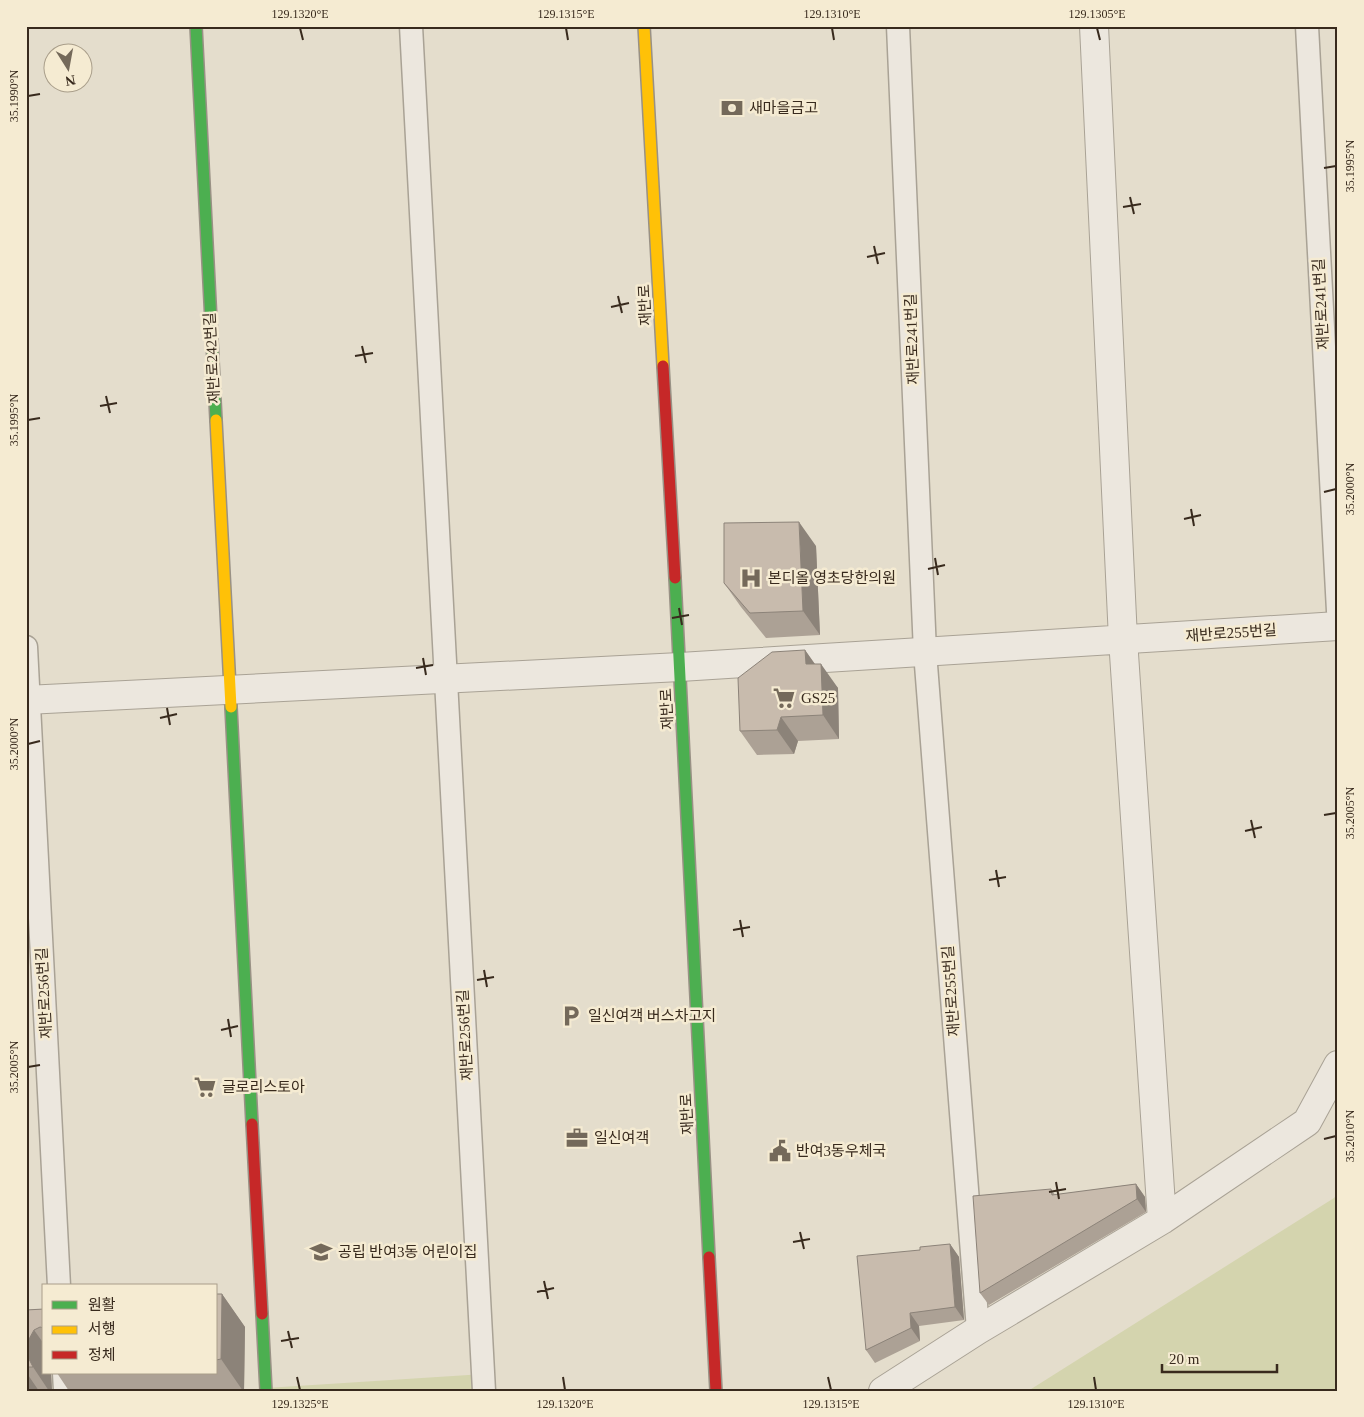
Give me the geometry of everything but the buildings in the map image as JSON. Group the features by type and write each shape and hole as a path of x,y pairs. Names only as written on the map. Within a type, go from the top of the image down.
{"street":[{"name":"재반로242번길","path":"196,26 229,690"},
{"name":"재반로","path":"644,26 680,667 716,1391"},
{"path":"1094,26 1123,639 1162,1220"},
{"name":"재반로255번길","path":"680,667 1338,626"},
{"path":"28,700 680,667"},
{"path":"229,690 266,1391"},
{"path":"883,1391 978,1330 1162,1220 1307,1122 1338,1066"}],"lane":[{"path":"411,26 446,679"},
{"name":"재반로241번길","path":"898,26 925,652"},
{"name":"재반로241번길","path":"1307,26 1338,611"},
{"path":"26,647 28,700"},
{"name":"재반로255번길","path":"925,652 978,1330"},
{"name":"재반로256번길","path":"446,679 484,1391"},
{"name":"재반로256번길","path":"28,700 59,1284"},
{"path":"64,1374 65,1391"}],"green space":[{"path":"1338,1193 1338,1391 1028,1391 1334,1198"},
{"path":"484,1374 484,1391 266,1391 266,1388"}],"traffic: fast":[{"path":"196,26 216,420"},
{"path":"675,578 709,1257"},
{"path":"231,707 252,1124"},
{"path":"262,1314 266,1391"}],"traffic: slow":[{"path":"644,26 663,366"},
{"path":"216,420 231,707"}],"traffic: jam":[{"path":"663,366 675,578"},
{"path":"252,1124 262,1314"},
{"path":"709,1257 716,1391"}],"place":[{"name":"새마을금고","path":"732,108"},
{"name":"본디올 영초당한의원","path":"751,578"},
{"name":"GS25","path":"784,698"},
{"name":"일신여객 버스차고지","path":"571,1016"},
{"name":"글로리스토아","path":"205,1087"},
{"name":"일신여객","path":"577,1138"},
{"name":"반여3동우체국","path":"780,1151"},
{"name":"공립 반여3동 어린이집","path":"321,1252"}]}
